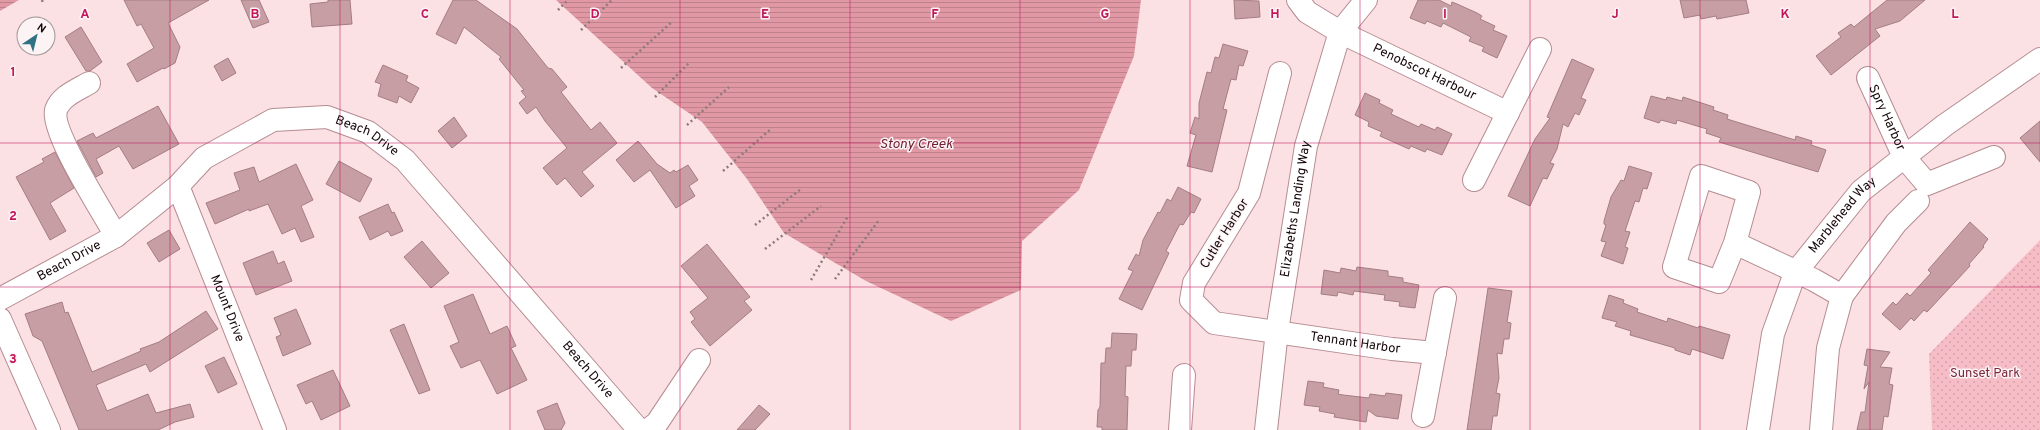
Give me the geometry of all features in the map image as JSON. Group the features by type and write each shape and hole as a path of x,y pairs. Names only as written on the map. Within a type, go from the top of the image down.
{"street":[{"name":"Penobscot Harbour","path":"1298,0 1307,12 1340,32 1508,113"},
{"name":"Elizabeths Landing Way","path":"1266,430 1277,331 1306,146 1340,32 1366,0"},
{"path":"1474,180 1540,49"},
{"name":"Marblehead Way","path":"1758,430 1773,334 1795,273 1861,191 1978,102 2033,64"},
{"name":"Cutler Harbor","path":"1277,331 1214,323 1190,300 1194,283 1250,194 1280,74"},
{"name":"Spry Harbor","path":"1868,78 1904,157 1927,184 1994,157"},
{"path":"88,83 63,99 56,110 56,121 62,140 116,236"},
{"name":"Beach Drive","path":"0,299 116,236 178,186 204,158 273,120 327,117 368,132 405,160 639,430"},
{"path":"1701,176 1749,192 1734,243 1719,282 1674,267 1701,176"},
{"name":"Mount Drive","path":"178,186 276,430"},
{"path":"1820,430 1828,348 1842,296 1896,223 1918,200"},
{"path":"1734,243 1760,254 1795,273 1814,280 1842,296"},
{"path":"1422,416 1445,298"},
{"path":"0,318 49,430"},
{"name":"Tennant Harbor","path":"1277,331 1435,353"},
{"path":"648,430 657,423 699,360"},
{"path":"1180,430 1184,375"}],"path":[{"path":"558,10 568,0"},
{"path":"581,30 612,0"},
{"path":"621,68 673,22"},
{"path":"655,97 690,62"},
{"path":"687,125 728,87"},
{"path":"722,171 772,128"},
{"path":"755,225 801,189"},
{"path":"765,249 821,206"},
{"path":"811,280 848,216"},
{"path":"835,279 879,220"}],"green space":[{"name":"Sunset Park","path":"2040,240 2040,430 1932,430 1929,354"}],"water":[{"path":"0,0 19,0 0,11"},
{"name":"Stony Creek","path":"556,0 1141,0 1134,56 1079,190 1022,241 1021,290 951,321 866,281 784,233 747,179 702,122 652,88"}],"building":[{"path":"124,0 209,0 168,23 180,47 175,63 137,82 127,64 154,48 141,24 137,26"},
{"path":"241,0 259,0 269,22 253,28"},
{"path":"328,0 350,0 352,24 312,27 310,4 328,2"},
{"path":"453,0 476,0 517,29 548,68 552,69 567,87 561,92 591,130 600,122 617,143 582,172 594,186 581,197 565,178 557,185 543,168 567,148 545,121 536,107 527,114 519,103 526,97 521,91 524,90 499,59 501,57 464,27 456,44 436,34"},
{"path":"1234,0 1259,1 1260,17 1235,19"},
{"path":"1418,0 1439,0 1451,6 1452,2 1482,16 1480,19 1495,26 1493,30 1507,36 1497,58 1482,51 1484,47 1469,41 1471,37 1443,23 1441,27 1427,21 1425,24 1410,18"},
{"path":"1680,0 1746,0 1749,13 1717,19 1716,16 1701,19 1700,15 1684,18"},
{"path":"1887,0 1925,0 1900,21 1875,29 1880,36 1831,75 1816,56 1841,37 1838,33 1851,24 1854,27"},
{"path":"81,27 102,62 90,71 86,71 65,37"},
{"path":"1223,44 1248,51 1243,66 1239,65 1236,80 1231,79 1223,109 1227,110 1212,172 1187,166 1196,135 1190,133 1195,117 1199,119 1199,103 1207,72 1211,73 1215,57 1219,58"},
{"path":"228,58 236,73 222,81 214,66"},
{"path":"1572,59 1594,69 1581,98 1586,100 1579,115 1575,113 1568,127 1563,124 1557,149 1550,163 1554,164 1547,179 1543,178 1530,206 1508,196 1535,139 1550,118 1547,117"},
{"path":"383,65 408,76 406,81 419,88 411,103 399,96 397,103 378,96 381,84 375,82"},
{"path":"1365,93 1380,100 1379,103 1393,110 1391,114 1419,127 1421,124 1435,130 1437,127 1452,134 1442,155 1427,149 1425,152 1411,146 1409,149 1380,136 1382,132 1368,126 1369,122 1355,115"},
{"path":"1651,96 1666,100 1667,97 1682,101 1683,97 1714,107 1713,110 1728,115 1727,119 1795,140 1796,136 1812,141 1811,145 1826,150 1818,172 1719,142 1721,138 1706,133 1707,129 1677,120 1676,124 1661,120 1659,123 1644,118"},
{"path":"158,106 179,144 133,169 119,146 96,159 103,173 96,177 77,141 93,133 96,138"},
{"path":"454,117 467,136 452,148 438,131"},
{"path":"2040,121 2040,162 2020,138"},
{"path":"638,141 657,164 670,173 674,170 676,172 688,165 698,180 689,186 695,196 676,208 650,170 634,182 616,160"},
{"path":"55,152 74,188 50,203 66,231 50,240 16,177 44,162 42,159"},
{"path":"339,161 372,179 360,202 326,184"},
{"path":"296,164 313,200 301,206 314,237 301,242 295,228 282,234 268,204 249,211 249,209 215,224 206,203 240,190 234,173 254,167 259,182"},
{"path":"1629,166 1652,173 1647,189 1643,188 1639,202 1635,201 1625,231 1630,232 1625,247 1628,248 1623,264 1601,256 1606,242 1601,241 1606,225 1604,224 1604,221 1611,197 1621,180 1624,181"},
{"path":"1178,187 1201,199 1194,213 1191,212 1183,225 1180,224 1166,251 1169,253 1142,310 1119,299 1133,271 1128,269 1136,254 1139,256 1143,240 1158,212 1160,213 1167,199 1171,201"},
{"path":"388,204 392,213 394,212 403,231 391,236 388,231 370,240 359,217"},
{"path":"1970,222 1988,239 1983,246 1984,247 1969,264 1970,266 1927,312 1924,310 1914,321 1911,318 1900,330 1882,314 1893,302 1896,305 1907,293 1910,296 1931,273 1928,270"},
{"path":"169,230 180,249 159,262 147,243"},
{"path":"422,241 449,273 431,288 404,257"},
{"path":"707,244 750,297 744,301 752,310 710,346 691,322 695,319 690,312 708,298 681,266"},
{"path":"273,251 278,264 284,261 292,281 256,295 243,263"},
{"path":"1357,267 1388,271 1388,276 1403,278 1403,282 1419,285 1415,308 1399,306 1400,302 1384,300 1385,295 1354,291 1353,295 1338,292 1337,296 1321,294 1324,270 1340,273 1341,268 1356,271"},
{"path":"1488,288 1512,291 1507,322 1511,323 1509,339 1504,339 1502,354 1497,353 1499,378 1496,393 1500,394 1497,416 1493,416 1491,430 1467,430"},
{"path":"473,294 490,334 507,326 516,346 511,348 527,380 497,394 480,360 461,368 450,346 459,342 444,306"},
{"path":"1609,295 1624,300 1623,303 1638,309 1637,312 1667,322 1668,318 1698,328 1699,326 1730,335 1723,359 1692,349 1690,355 1675,350 1675,348 1630,335 1631,331 1615,326 1617,322 1602,318"},
{"path":"62,302 65,313 68,312 92,372 141,351 140,349 159,342 206,311 218,329 150,372 146,364 96,385 107,411 148,394 156,413 190,404 194,417 175,422 158,430 79,430 42,341 33,336 25,314"},
{"path":"296,309 311,344 283,356 276,337 281,335 274,318"},
{"path":"404,324 430,390 419,394 390,330"},
{"path":"1112,333 1137,334 1136,350 1132,350 1131,366 1126,366 1125,396 1128,397 1127,430 1102,430 1102,427 1097,427 1098,410 1100,407 1101,363 1105,363 1106,348 1111,348"},
{"path":"1867,349 1890,352 1880,367 1892,368 1889,384 1893,385 1888,417 1884,416 1882,430 1857,430 1861,412 1865,412 1869,382 1864,389 1868,366 1864,365"},
{"path":"224,357 237,384 218,393 205,366"},
{"path":"333,370 350,406 321,420 312,401 306,404 297,385"},
{"path":"1308,381 1324,383 1323,387 1339,390 1338,394 1343,395 1369,398 1370,394 1385,396 1386,393 1402,395 1398,419 1376,416 1368,410 1366,422 1334,417 1335,414 1319,411 1320,407 1304,405"},
{"path":"557,403 565,423 561,430 545,430 537,411"},
{"path":"759,405 770,414 755,430 737,430"}]}
